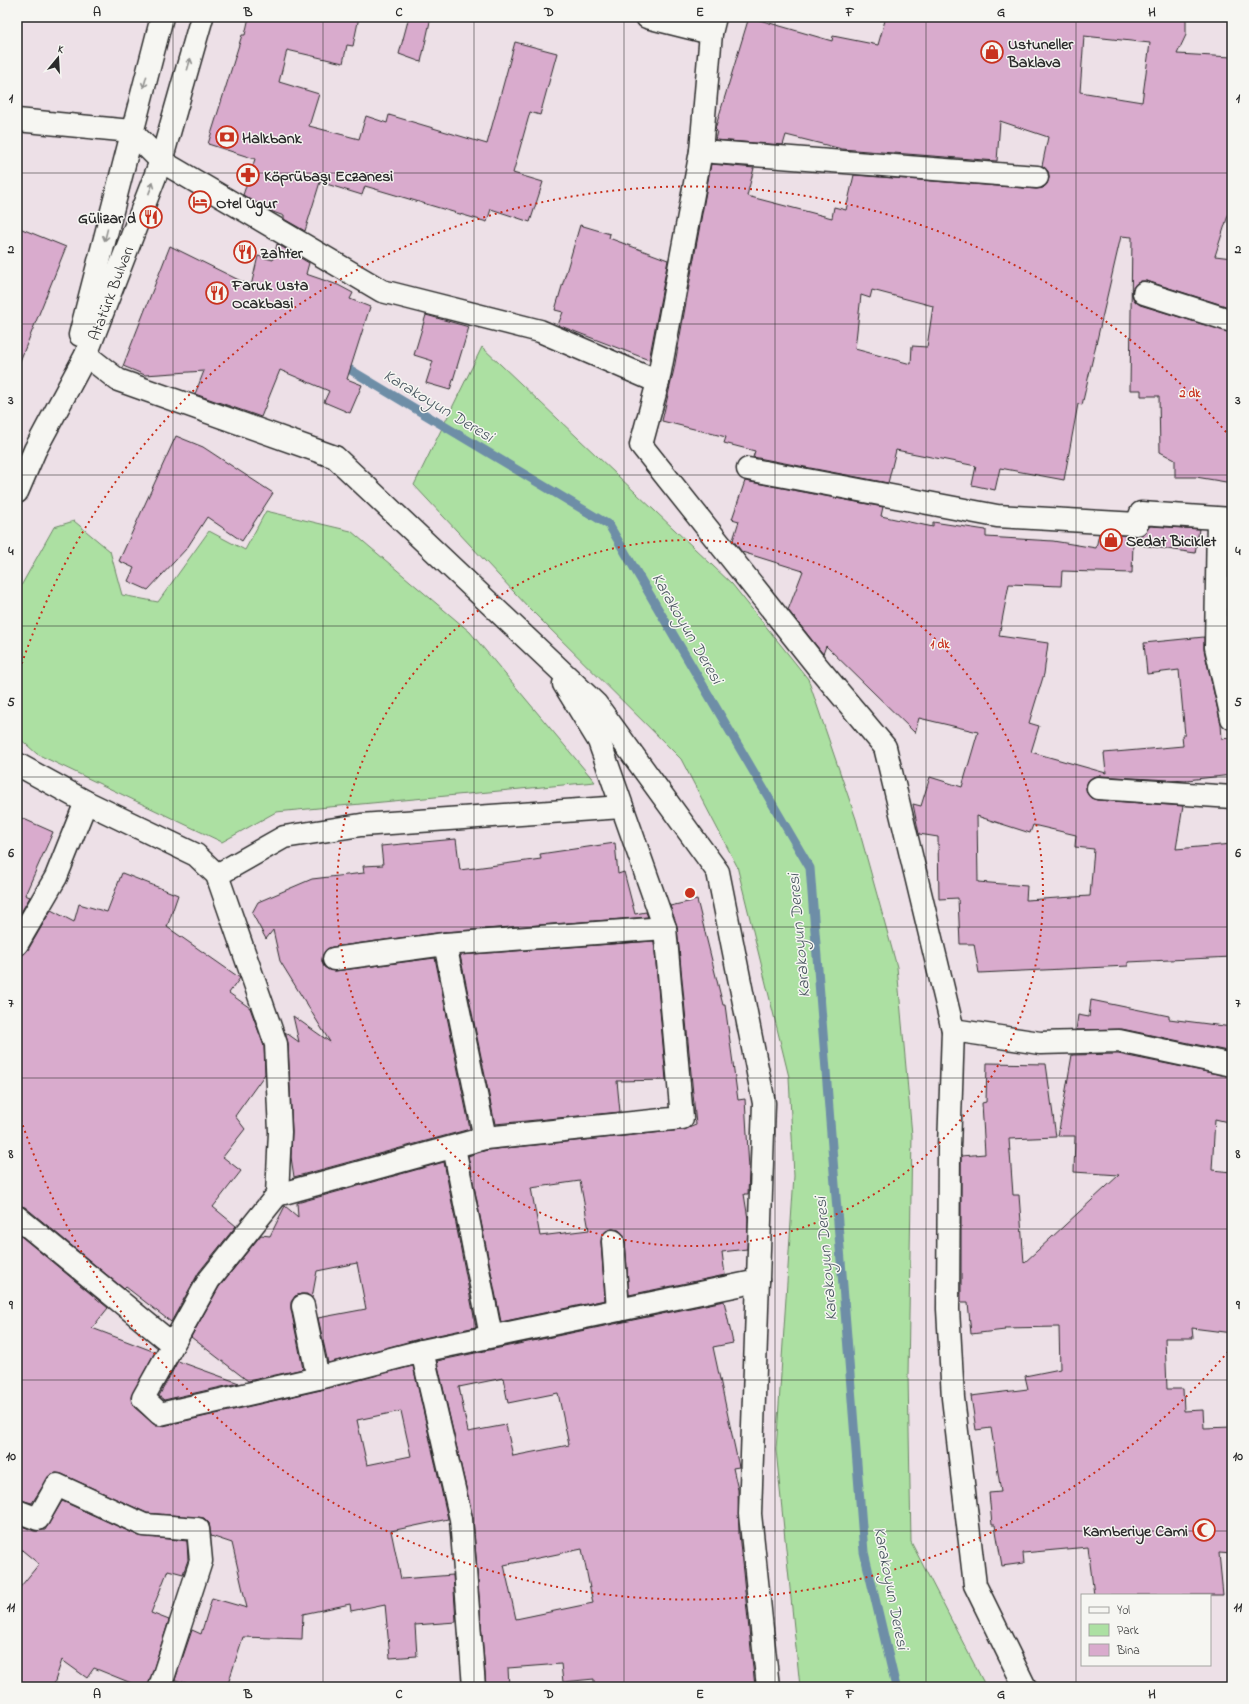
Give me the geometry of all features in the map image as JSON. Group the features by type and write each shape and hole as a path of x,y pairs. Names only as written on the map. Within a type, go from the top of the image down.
{"street":[{"name":"Atatürk Bulvarı","path":"17,458 82,332 131,131 162,17"},
{"name":"Atatürk Bulvarı","path":"17,492 35,450 86,355 161,161 202,17"},
{"path":"647,17 713,25 701,151 658,382 641,445 817,666 886,747 953,1030 949,1148 948,1301 953,1398 975,1585 1025,1687"},
{"path":"17,120 131,131 161,161 382,291 540,331 658,382"},
{"path":"701,151 1037,178"},
{"path":"1144,293 1232,321"},
{"path":"86,355 118,380 335,457 596,704 718,872 764,1103 750,1514 768,1687"},
{"path":"748,469 997,516 1137,524 1140,513 1225,519 1216,647 1232,718"},
{"path":"277,1195 485,1138 682,1118 665,928 599,742 549,659"},
{"path":"17,764 86,802 196,855 217,875 276,1044 280,1132 277,1195 209,1280 143,1398 160,1414 318,1378 422,1350 758,1282"},
{"path":"1098,788 1232,796"},
{"path":"17,944 56,876 86,802"},
{"path":"217,875 284,837 361,825 622,807"},
{"path":"334,959 445,944 665,928"},
{"path":"445,944 485,1138"},
{"path":"953,1030 1040,1043 1119,1042 1232,1066"},
{"path":"454,1147 491,1336"},
{"path":"17,1217 172,1344"},
{"path":"613,1241 618,1310"},
{"path":"303,1306 318,1378"},
{"path":"422,1350 460,1519 474,1687"},
{"path":"17,1511 38,1519 57,1485 144,1525 198,1529 201,1561 160,1687"}],"green space":[{"path":"482,347 732,584 808,679 856,819 897,967 912,1135 908,1375 911,1542 986,1687 800,1687 776,1450 794,1176 789,1077 737,866 681,759 529,608 414,485"},
{"path":"266,511 351,531 470,632 595,782 276,812 222,842 37,754 17,736 17,593 54,527 74,521 110,551 122,595 158,602 209,531 245,550"}],"building":[{"path":"249,17 359,17 353,46 347,45 343,63 287,50 279,82 319,94 309,126 359,139 366,116 387,123 389,115 487,144 515,42 557,53 540,115 530,112 513,173 543,182 530,222 491,209 487,222 365,186 362,195 320,182 305,231 284,219 284,216 273,212 243,195 255,159 208,144 242,35 245,35"},
{"path":"409,17 431,17 421,62 399,54"},
{"path":"749,17 832,41 833,36 878,45 886,17 1186,17 1186,35 1177,54 1232,57 1232,203 1215,256 1232,258 1232,308 1147,281 1141,281 1136,284 1132,289 1132,295 1135,301 1140,305 1232,333 1232,483 1196,477 1175,477 1175,460 1160,452 1159,396 1141,396 1141,390 1130,390 1132,237 1121,236 1082,405 1078,404 1064,480 1000,468 995,490 972,485 976,466 896,450 888,483 753,457 755,451 724,443 726,437 662,421 674,369 711,164 754,168 747,196 832,218 834,207 846,210 854,175 1036,189 1043,188 1047,184 1049,178 1048,171 1042,166 1048,137 1000,121 997,161 842,149 786,135 783,145 715,140 717,131 715,129","holes":["1084,36 1150,43 1142,102 1080,92","872,290 933,306 927,347 912,346 911,364 855,349 861,295 870,298"]},
{"path":"580,225 610,234 609,238 668,260 649,360 558,325 563,312 555,310"},
{"path":"17,227 66,247 18,366 17,366"},
{"path":"277,244 309,263 306,274 338,285 353,293 350,299 370,307 347,379 362,385 350,413 324,402 329,391 280,370 261,417 195,394 204,371 145,375 123,366 170,246 251,286 258,256 273,260"},
{"path":"426,315 469,327 450,390 426,383 433,361 414,355"},
{"path":"176,436 203,447 273,493 242,541 207,517 187,548 148,590 128,581 134,568 119,561"},
{"path":"745,481 883,507 881,516 933,527 933,522 986,530 986,537 1053,541 1096,548 1099,534 1137,536 1144,534 1150,526 1199,529 1195,553 1133,544 1132,573 1062,571 1061,586 1009,584 999,636 1048,643 1044,674 1029,723 1039,726 1031,752 1106,773 1104,753 1183,746 1182,735 1185,735 1179,670 1147,674 1144,643 1204,637 1204,650 1221,724 1222,739 1229,738 1232,775 1187,781 1098,776 1093,777 1088,781 1086,788 1087,793 1091,798 1097,800 1183,806 1176,849 1232,844 1232,957 1128,962 1128,966 979,973 974,944 960,944 958,898 939,899 938,837 919,834 913,804 921,806 930,777 962,787 978,732 919,718 915,733 826,646 823,654 788,610 803,571 742,552 733,540 739,521 732,519","holes":["977,816 1030,833 1033,825 1076,835 1075,847 1094,849 1090,896 1026,900 1027,886 978,882"]},
{"path":"17,816 53,832 25,895 30,897 17,919"},
{"path":"456,839 460,870 541,859 540,854 615,843 618,874 624,872 635,914 646,912 648,917 444,932 332,947 327,949 323,954 322,961 324,967 335,971 435,958 470,1129 294,1177 291,1157 292,1131 288,1043 285,1032 299,1042 293,1016 330,1042 280,961 273,930 266,939 252,913 258,902 312,879 364,873 363,866 383,865 381,846"},
{"path":"122,873 178,895 167,927 240,978 229,993 250,1008 264,1046 265,1074 235,1116 245,1129 223,1157 241,1171 213,1207 236,1226 199,1272 171,1322 126,1287 124,1289 25,1207 17,1205 17,956 23,955 28,950 51,910 74,922 79,904 107,912"},
{"path":"697,900 723,1005 725,1005 738,1100 745,1099 749,1169 748,1194 744,1194 748,1219 747,1249 722,1252 725,1275 629,1295 625,1240 623,1234 619,1230 612,1229 606,1231 602,1236 601,1242 605,1300 501,1322 468,1156 487,1150 683,1130 696,1125 677,927 670,906","holes":["580,1181 589,1230 540,1236 531,1188"]},
{"path":"654,941 666,1080 617,1081 620,1112 495,1124 460,955"},
{"path":"1091,1000 1169,1016 1169,1019 1232,1027 1232,1052 1122,1029 1076,1030 1078,1015 1089,1017"},
{"path":"1118,1054 1232,1077 1232,1123 1215,1119 1212,1170 1232,1172 1232,1333 1192,1328 1193,1338 1165,1338 1167,1389 1183,1389 1184,1411 1203,1410 1204,1428 1232,1427 1232,1554 1219,1553 1223,1595 1094,1594 1088,1547 1023,1553 1024,1563 1002,1566 995,1525 992,1525 989,1493 1001,1492 991,1428 976,1430 971,1396 1028,1389 1025,1376 1060,1369 1059,1327 1004,1328 1005,1330 971,1334 968,1302 961,1302 961,1156 985,1154 982,1103 986,1102 987,1063 1046,1064 1056,1137 1009,1139 1013,1195 1019,1195 1024,1263 1119,1175 1074,1172 1075,1136 1058,1136 1072,1055"},
{"path":"444,1162 476,1327 419,1339 328,1363 318,1318 366,1309 357,1263 317,1271 312,1298 307,1294 301,1294 295,1296 291,1302 291,1309 303,1369 248,1381 191,1337 219,1287 261,1235 270,1236 285,1206 298,1217 297,1203"},
{"path":"17,1233 108,1308 92,1328 155,1352 131,1397 134,1407 156,1426 163,1426 321,1390 413,1366 448,1519 391,1531 401,1579 453,1575 456,1622 415,1625 417,1656 390,1658 385,1604 351,1611 350,1604 303,1614 302,1639 243,1637 227,1687 200,1687 175,1680 192,1630 201,1634 212,1598 247,1608 232,1543 211,1536 209,1523 204,1518 147,1513 62,1474 56,1473 50,1475 32,1503 17,1499","holes":["401,1411 411,1456 367,1465 357,1420"]},
{"path":"724,1301 733,1343 713,1347 739,1467 733,1468 738,1490 739,1534 755,1687 594,1687 594,1679 563,1682 561,1664 508,1668 509,1687 486,1687 473,1518 437,1361","holes":["503,1378 508,1403 558,1393 569,1445 513,1456 506,1425 468,1432 459,1387","582,1549 593,1603 516,1619 504,1565"]},
{"path":"178,1361 239,1383 164,1400 159,1396"},
{"path":"62,1501 139,1536 187,1541 188,1560 183,1574 168,1570 151,1613 169,1620 148,1687 141,1687 94,1668 87,1678 62,1660 53,1687 17,1687 17,1591 39,1564 17,1546 17,1524 34,1531 45,1530"}],"waterway":[{"name":"Karakoyun Deresi","path":"339,363 609,525 810,868 864,1552 896,1687"}],"place":[{"name":"Ustuneller Baklava","path":"992,52"},
{"name":"Halkbank","path":"227,137"},
{"name":"Köprübaşı Eczanesi","path":"248,175"},
{"name":"Otel Ugur","path":"200,202"},
{"name":"Gülizar d","path":"151,217"},
{"name":"Zahter","path":"245,252"},
{"name":"Faruk Usta Ocakbasi","path":"217,293"},
{"name":"Sedat Biciklet","path":"1111,540"},
{"name":"Kamberiye Cami","path":"1204,1530"}]}
